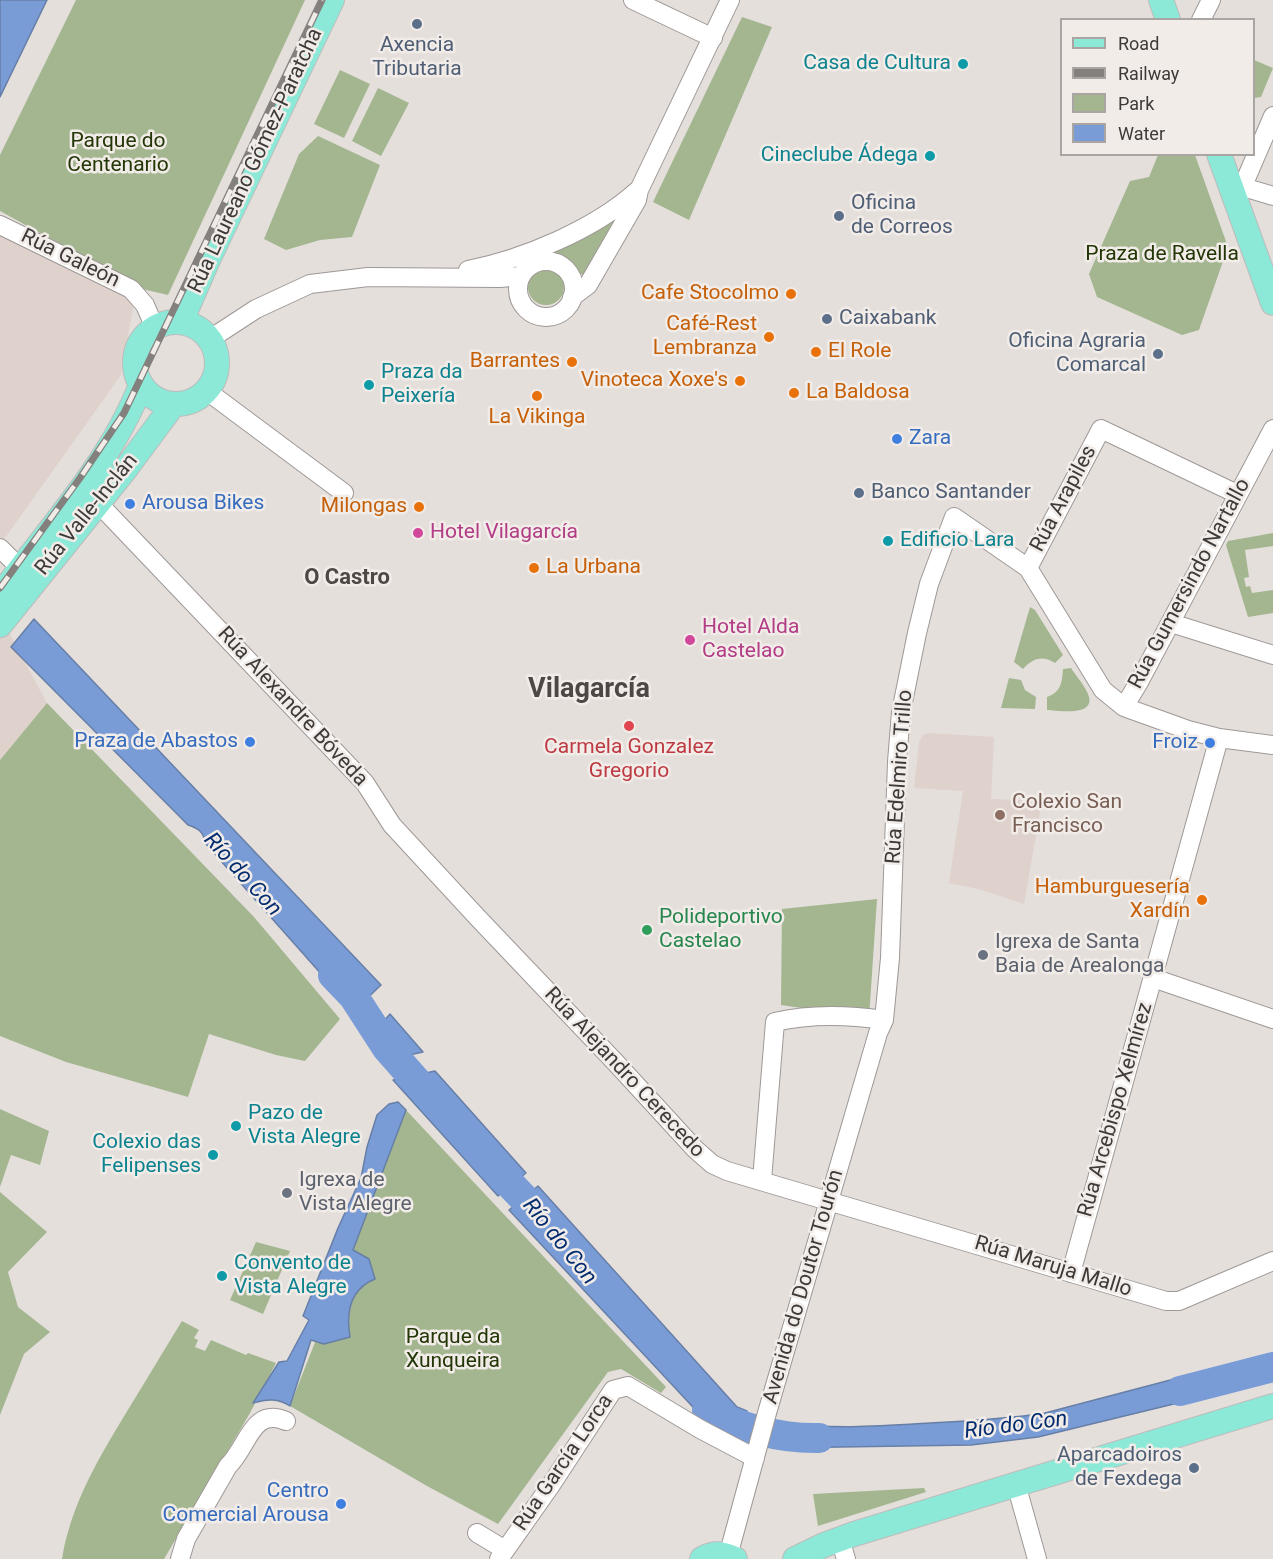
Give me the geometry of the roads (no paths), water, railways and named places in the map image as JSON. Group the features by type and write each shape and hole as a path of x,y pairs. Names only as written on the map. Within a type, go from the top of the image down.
{"main road":[{"name":"Rúa Laureano Gómez-Paratcha","path":"181,322 207,262 332,0"},
{"path":"1161,0 1167,18"},
{"path":"1220,156 1239,194 1273,303"},
{"path":"181,322 194,326 210,339 215,347 218,366 213,384 207,392 192,402 173,405 154,399 141,385 136,373 136,356 142,340 155,328 181,322"},
{"name":"Rúa Valle-Inclán","path":"0,596 94,470 123,427 141,385"},
{"name":"Rúa Valle-Inclán","path":"0,625 99,503 173,405"},
{"path":"795,1559 843,1549 1016,1484 1273,1406"},
{"path":"702,1559 712,1554 731,1557"}],"street":[{"path":"633,0 713,38"},
{"path":"572,297 588,285 636,200 730,0"},
{"path":"1202,18 1211,0"},
{"path":"1273,116 1239,194 1273,196"},
{"path":"439,276 506,261 555,242 621,204 639,190"},
{"path":"620,230 624,211 621,204"},
{"name":"Rúa Galeón","path":"0,225 131,289 145,305 155,328"},
{"path":"210,339 256,309 310,284 368,277 500,278 527,270 549,261 564,268 572,281 572,297 568,306 556,315 539,316 531,313 520,301 518,292 527,270 555,242"},
{"path":"506,261 521,261 527,270"},
{"path":"207,392 344,493"},
{"name":"Rúa Arapiles","path":"1028,568 1101,429 1237,494"},
{"name":"Rúa Gumersindo Nartallo","path":"1124,707 1273,429"},
{"name":"Rúa Alexandre Bóveda","path":"99,503 365,783 392,825 478,918"},
{"name":"Rúa Edelmiro Trillo","path":"884,1020 890,958 897,756 906,684 929,584 954,517 1028,568"},
{"path":"0,548 20,568"},
{"path":"1028,568 1102,690 1124,707 1188,730 1219,738 1273,745"},
{"path":"1171,622 1273,655"},
{"name":"Rúa Arcebispo Xelmírez","path":"1071,1273 1219,738"},
{"name":"Rúa Alejandro Cerecedo","path":"478,918 705,1159 718,1168 829,1200"},
{"path":"1153,978 1273,1019"},
{"path":"762,1180 775,1022 792,1018 829,1017 884,1020"},
{"name":"Avenida do Doutor Tourón","path":"731,1557 767,1414 878,1033 884,1020"},
{"name":"Rúa Maruja Mallo","path":"829,1200 1173,1302 1273,1261"},
{"name":"Rúa García Lorca","path":"477,1533 502,1554 551,1485 613,1390 628,1386 700,1429 756,1454"},
{"path":"180,1559 186,1539 228,1466 237,1457 253,1429 265,1418 275,1416 286,1421"},
{"path":"1016,1484 1037,1559"}],"water":[{"path":"0,0 47,0 0,97"},
{"path":"34,619 381,985 354,1011 205,843 200,831 188,825 11,647"},
{"path":"390,1014 423,1052 381,1061 373,1033"},
{"path":"435,1071 526,1173 498,1196 393,1080"},
{"path":"398,1102 406,1110 353,1250 369,1259 375,1279 367,1283 355,1295 349,1319 350,1337 324,1344 311,1340 290,1406 272,1400 253,1403 279,1362 287,1361 309,1320 303,1316 338,1228 361,1178 367,1147 377,1115 389,1104"},
{"path":"538,1186 737,1407 747,1411 740,1440 718,1430 705,1420 509,1210"},
{"path":"1273,1353 1273,1376 1239,1386 1234,1363"},
{"path":"1216,1368 1223,1392 1038,1437 971,1445 775,1448 783,1422 838,1427 875,1426 974,1421 1031,1415"}],"waterway":[{"name":"Río do Con","path":"333,975 354,997 387,1048 438,1106"},
{"name":"Río do Con","path":"484,1157 534,1209 548,1228"},
{"name":"Río do Con","path":"1180,1391 1273,1367"},
{"name":"Río do Con","path":"707,1411 734,1423 762,1431 790,1437 819,1438"}],"railway":[{"path":"0,588 124,413 322,0"}],"place":[{"name":"Axencia Tributaria","path":"417,24"},
{"name":"Casa de Cultura","path":"963,64"},
{"name":"Cineclube Ádega","path":"930,156"},
{"name":"Oficina de Correos","path":"839,216"},
{"name":"Cafe Stocolmo","path":"791,294"},
{"name":"Caixabank","path":"827,319"},
{"name":"Café-Rest Lembranza","path":"769,337"},
{"name":"El Role","path":"816,352"},
{"name":"Oficina Agraria Comarcal","path":"1158,354"},
{"name":"Barrantes","path":"572,362"},
{"name":"Vinoteca Xoxe's","path":"740,381"},
{"name":"Praza da Peixería","path":"369,385"},
{"name":"La Baldosa","path":"794,393"},
{"name":"La Vikinga","path":"537,396"},
{"name":"Zara","path":"897,439"},
{"name":"Banco Santander","path":"859,493"},
{"name":"Arousa Bikes","path":"130,504"},
{"name":"Milongas","path":"419,507"},
{"name":"Hotel Vilagarcía","path":"418,533"},
{"name":"Edificio Lara","path":"888,541"},
{"name":"La Urbana","path":"534,568"},
{"name":"Hotel Alda Castelao","path":"690,640"},
{"name":"Carmela Gonzalez Gregorio","path":"629,726"},
{"name":"Praza de Abastos","path":"250,742"},
{"name":"Froiz","path":"1210,743"},
{"name":"Colexio San Francisco","path":"1000,815"},
{"name":"Hamburguesería Xardín","path":"1202,900"},
{"name":"Polideportivo Castelao","path":"647,930"},
{"name":"Igrexa de Santa Baia de Arealonga","path":"983,955"},
{"name":"Pazo de Vista Alegre","path":"236,1126"},
{"name":"Colexio das Felipenses","path":"213,1155"},
{"name":"Igrexa de Vista Alegre","path":"287,1193"},
{"name":"Convento de Vista Alegre","path":"222,1276"},
{"name":"Aparcadoiros de Fexdega","path":"1194,1468"},
{"name":"Centro Comercial Arousa","path":"341,1504"}],"district":[{"name":"O Castro","path":"347,578"},
{"name":"Vilagarcía","path":"589,690"}],"park label":[{"name":"Parque do Centenario","path":"118,154"},
{"name":"Praza de Ravella","path":"1162,255"},
{"name":"Parque da Xunqueira","path":"453,1350"}]}
